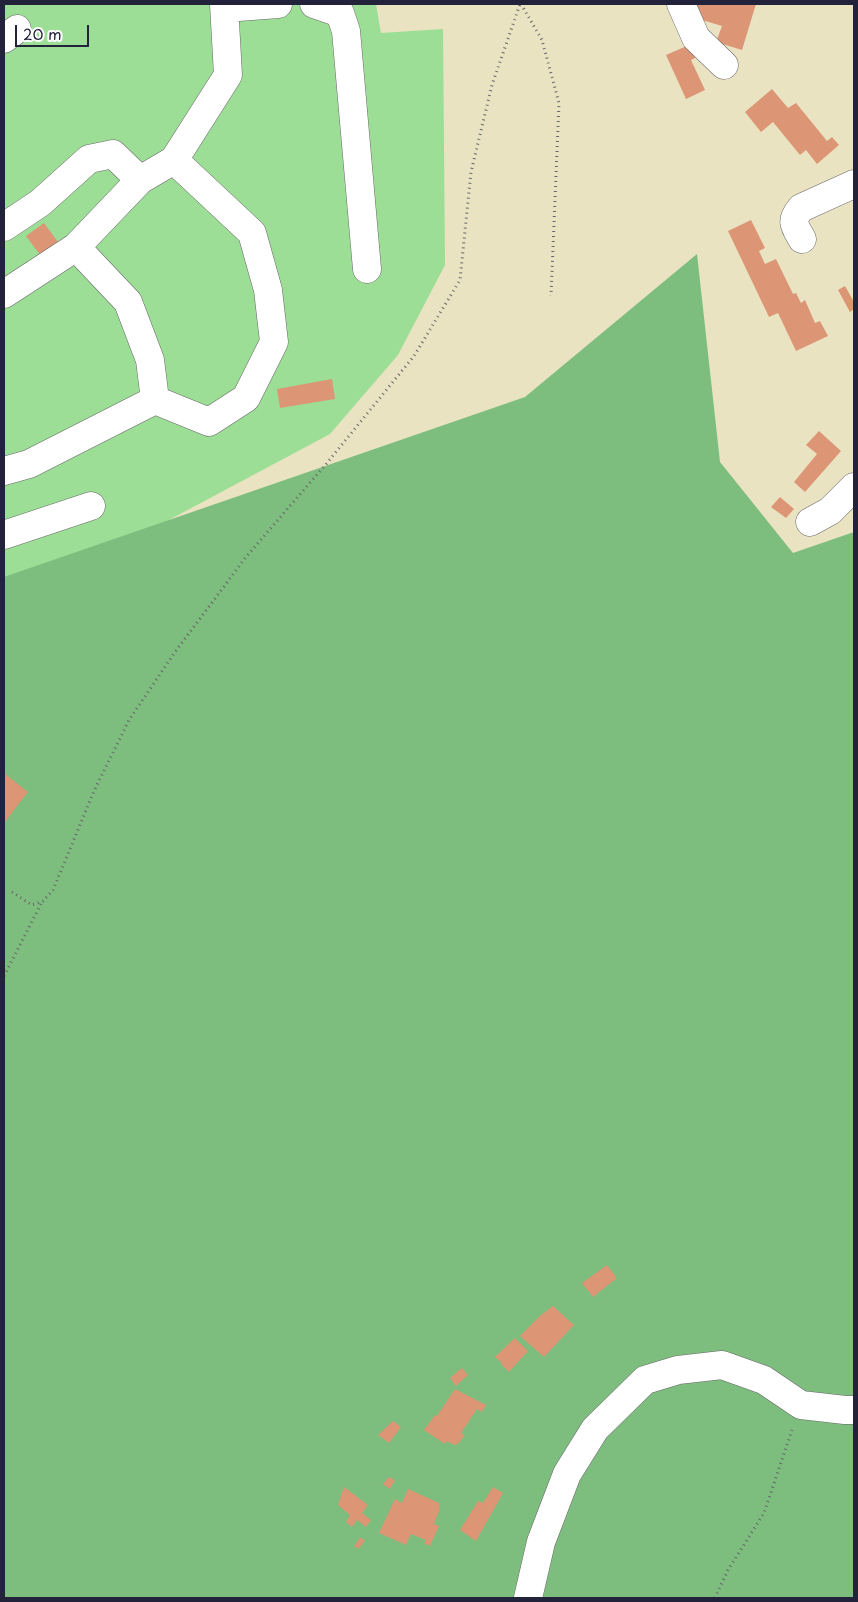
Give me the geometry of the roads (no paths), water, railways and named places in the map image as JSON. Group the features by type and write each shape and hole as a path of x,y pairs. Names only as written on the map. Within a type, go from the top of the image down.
{"street":[{"path":"4,294 76,246 140,180 174,160 228,75 225,6 278,4"},
{"path":"314,4 340,13 346,31 367,269"},
{"path":"681,4 696,38 724,65"},
{"path":"4,227 40,203 89,159 114,154 140,180"},
{"path":"4,471 29,464 155,400 209,422 246,398 274,342 268,290 252,233 174,160"},
{"path":"802,239 794,224 796,215 801,208 854,184"},
{"path":"76,246 128,302 150,360 155,400"},
{"path":"810,522 830,511 854,487"},
{"path":"4,536 91,506"},
{"path":"528,1598 541,1542 567,1474 595,1428 645,1380 678,1370 722,1365 764,1380 801,1404 854,1410"}]}
